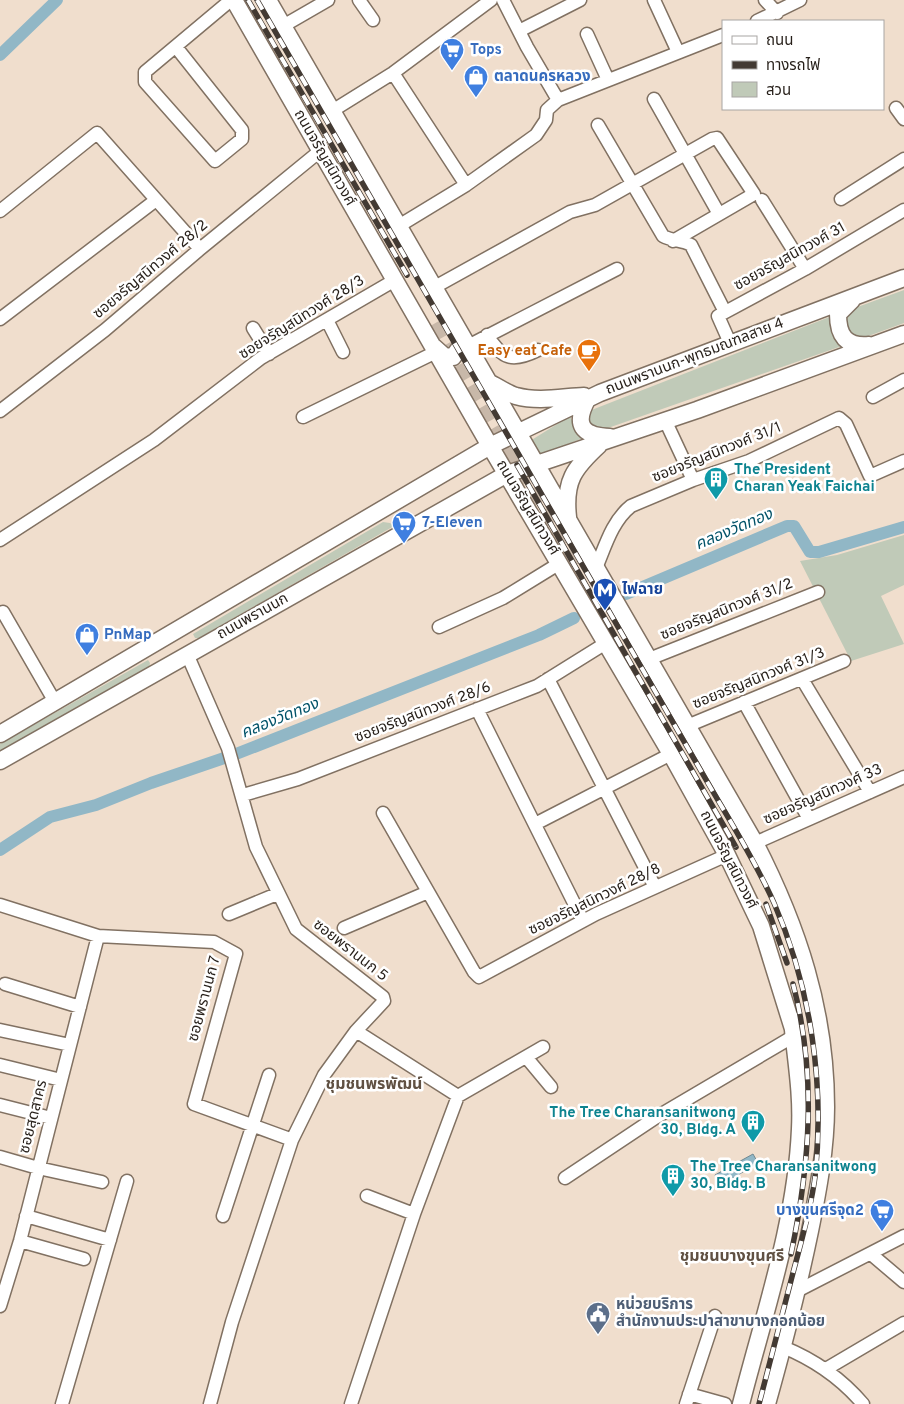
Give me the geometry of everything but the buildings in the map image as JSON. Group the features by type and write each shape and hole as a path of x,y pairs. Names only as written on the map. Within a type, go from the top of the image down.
{"main road":[{"path":"234,0 292,70"},
{"name":"ถนนจรัญสนิทวงศ์","path":"234,0 490,446 671,754 727,855 761,926 793,1032"},
{"path":"263,0 292,70"},
{"name":"ถนนจรัญสนิทวงศ์","path":"268,0 579,539 586,570 756,894 781,957 791,1004 801,1102 797,1161 785,1228 741,1404"},
{"name":"ถนนจรัญสนิทวงศ์","path":"292,70 437,321"},
{"name":"ถนนพรานนก-พุทธมณฑลสาย 4","path":"490,446 592,397 904,278"},
{"path":"859,295 838,314 838,326 841,335 857,346 874,345"},
{"path":"507,474 665,420 904,334"},
{"path":"435,349 444,356 453,357 464,339"},
{"path":"487,381 516,396 535,399 592,397"},
{"path":"592,397 580,417 583,428 593,435 610,439"},
{"path":"568,520 566,503 570,480 580,463 610,439"},
{"name":"ถนนพรานนก","path":"0,734 490,446"},
{"name":"ถนนพรานนก","path":"0,761 507,474"},
{"path":"557,558 555,543 568,535 579,539"},
{"name":"ถนนจรัญสนิทวงศ์","path":"586,570 649,659 755,843 798,937 816,1009 822,1042 826,1108 816,1200 797,1291 767,1404"},
{"name":"ถนนจรัญสนิทวงศ์","path":"586,570 734,823 771,892 792,941 816,1009"}],"street":[{"path":"176,47 242,130 242,139 215,161 145,82 144,72 234,0"},
{"path":"283,26 328,0"},
{"path":"359,0 373,20"},
{"path":"332,111 393,73 492,0"},
{"path":"503,0 558,100"},
{"path":"519,31 580,0"},
{"path":"654,0 678,52"},
{"path":"765,0 776,14"},
{"path":"760,20 776,14 800,0"},
{"path":"587,34 608,80"},
{"path":"398,227 466,186 539,132 546,120 547,110 558,100 722,35"},
{"path":"393,73 466,186"},
{"path":"654,99 718,214"},
{"path":"896,108 904,119"},
{"path":"598,125 663,236 673,241 691,245 725,312 718,316 730,343"},
{"path":"0,211 97,133 200,249"},
{"path":"433,288 570,212 595,205 717,138 754,194 673,241"},
{"name":"ซอยจรัญสนิทวงศ์ 28/2","path":"0,410 105,330 320,151"},
{"path":"841,199 904,159"},
{"path":"0,319 156,200"},
{"path":"762,200 805,269"},
{"name":"ซอยจรัญสนิทวงศ์ 31","path":"725,312 805,269 904,210"},
{"path":"464,339 487,336 617,269"},
{"name":"ซอยจรัญสนิทวงศ์ 28/3","path":"0,540 154,440 269,354 395,280"},
{"path":"327,320 343,352"},
{"path":"252,328 269,354"},
{"path":"487,336 496,349 510,358 520,359 538,350"},
{"path":"303,417 435,349"},
{"path":"873,397 904,380"},
{"name":"ซอยจรัญสนิทวงศ์ 31/1","path":"586,570 623,513 632,506 693,480 749,461 839,418 846,424 870,476 904,461"},
{"path":"665,420 693,480"},
{"path":"439,626 503,598 557,558"},
{"name":"ซอยจรัญสนิทวงศ์ 31/2","path":"649,659 818,592"},
{"path":"3,612 55,702"},
{"name":"ซอยจรัญสนิทวงศ์ 28/6","path":"243,795 298,779 538,686 606,643"},
{"name":"ซอยพรานนก 5","path":"187,654 228,748 243,795 256,848 296,929 383,997 384,1002 356,1031 324,1075 292,1140 232,1322 210,1404"},
{"name":"ซอยจรัญสนิทวงศ์ 31/3","path":"687,726 844,661"},
{"path":"802,678 870,792"},
{"path":"548,679 655,887"},
{"path":"744,702 810,819"},
{"path":"477,709 583,921"},
{"path":"535,824 671,754"},
{"name":"ซอยจรัญสนิทวงศ์ 33","path":"755,843 904,777"},
{"path":"344,928 428,892 383,814"},
{"name":"ซอยจรัญสนิทวงศ์ 28/8","path":"428,892 474,972 479,977 583,921 727,855"},
{"path":"229,914 278,894"},
{"name":"ซอยพรานนก 7","path":"0,905 98,936 214,942 236,954 194,1101 196,1107 287,1138"},
{"name":"ซอยสุดสาคร","path":"0,1306 20,1241 70,1045 72,1021 80,1007 98,936"},
{"path":"5,984 80,1007"},
{"path":"0,1030 70,1045"},
{"path":"356,1031 458,1096"},
{"path":"564,1178 793,1032"},
{"path":"351,1404 414,1214 458,1096 543,1046"},
{"path":"526,1057 551,1087"},
{"path":"0,1065 61,1080"},
{"path":"223,1216 269,1075"},
{"path":"0,1105 51,1118"},
{"path":"0,1156 38,1168 102,1182"},
{"path":"62,1404 127,1181"},
{"path":"367,1196 414,1214"},
{"path":"26,1216 110,1240"},
{"path":"797,1291 904,1236"},
{"path":"20,1241 84,1259"},
{"path":"871,1254 904,1282"},
{"path":"715,1316 688,1399 725,1404"},
{"path":"826,1369 904,1323"},
{"path":"783,1347 808,1357 826,1369 863,1404"}],"green space":[{"path":"904,290 904,323 863,338 850,336 846,322 852,309"},
{"path":"832,316 842,346 608,428 589,426 587,420 589,411"},
{"path":"570,416 575,428 583,438 543,454 536,453 530,441"},
{"path":"383,522 394,526 199,638 195,638 193,634"},
{"path":"904,535 904,585 881,596 904,644 851,661 800,561 837,555"},
{"path":"148,660 150,663 149,668 0,753 0,744"}],"water":[{"path":"753,1154 758,1163 721,1185 715,1175"}],"waterway":[{"path":"0,55 57,0"},
{"name":"คลองวัดทอง","path":"626,594 787,526 794,526 810,552 819,552 904,527"},
{"name":"คลองวัดทอง","path":"0,850 50,817 96,805 151,783 236,754 539,635 574,618"}],"tunnel":[{"path":"432,325 575,574"}],"railway":[{"path":"248,0 407,275"},
{"path":"257,0 749,853 774,903 787,935 806,1003 812,1037 816,1072 818,1142 809,1212 759,1404"},
{"path":"517,465 736,847"},
{"path":"766,904 787,963"},
{"path":"791,1254 803,1187 808,1119 805,1052 801,1018 793,984"}],"place":[{"name":"Tops","path":"452,71"},
{"name":"ตลาดนครหลวง","path":"476,98"},
{"name":"Easy eat Cafe","path":"589,372"},
{"name":"The President Charan Yeak Faichai","path":"716,500"},
{"name":"7-Eleven","path":"404,544"},
{"name":"ไฟฉาย","path":"605,611"},
{"name":"PnMap","path":"87,656"},
{"name":"The Tree Charansanitwong 30, Bldg. A","path":"753,1143"},
{"name":"The Tree Charansanitwong 30, Bldg. B","path":"673,1197"},
{"name":"บางขุนศรีจุด2","path":"882,1232"},
{"name":"หน่วยบริการ สำนักงานประปาสาขาบางกอกน้อย","path":"598,1335"}],"district":[{"name":"ชุมชนพรพัฒน์","path":"374,1085"},
{"name":"ชุมชนบางขุนศรี","path":"732,1257"}]}
